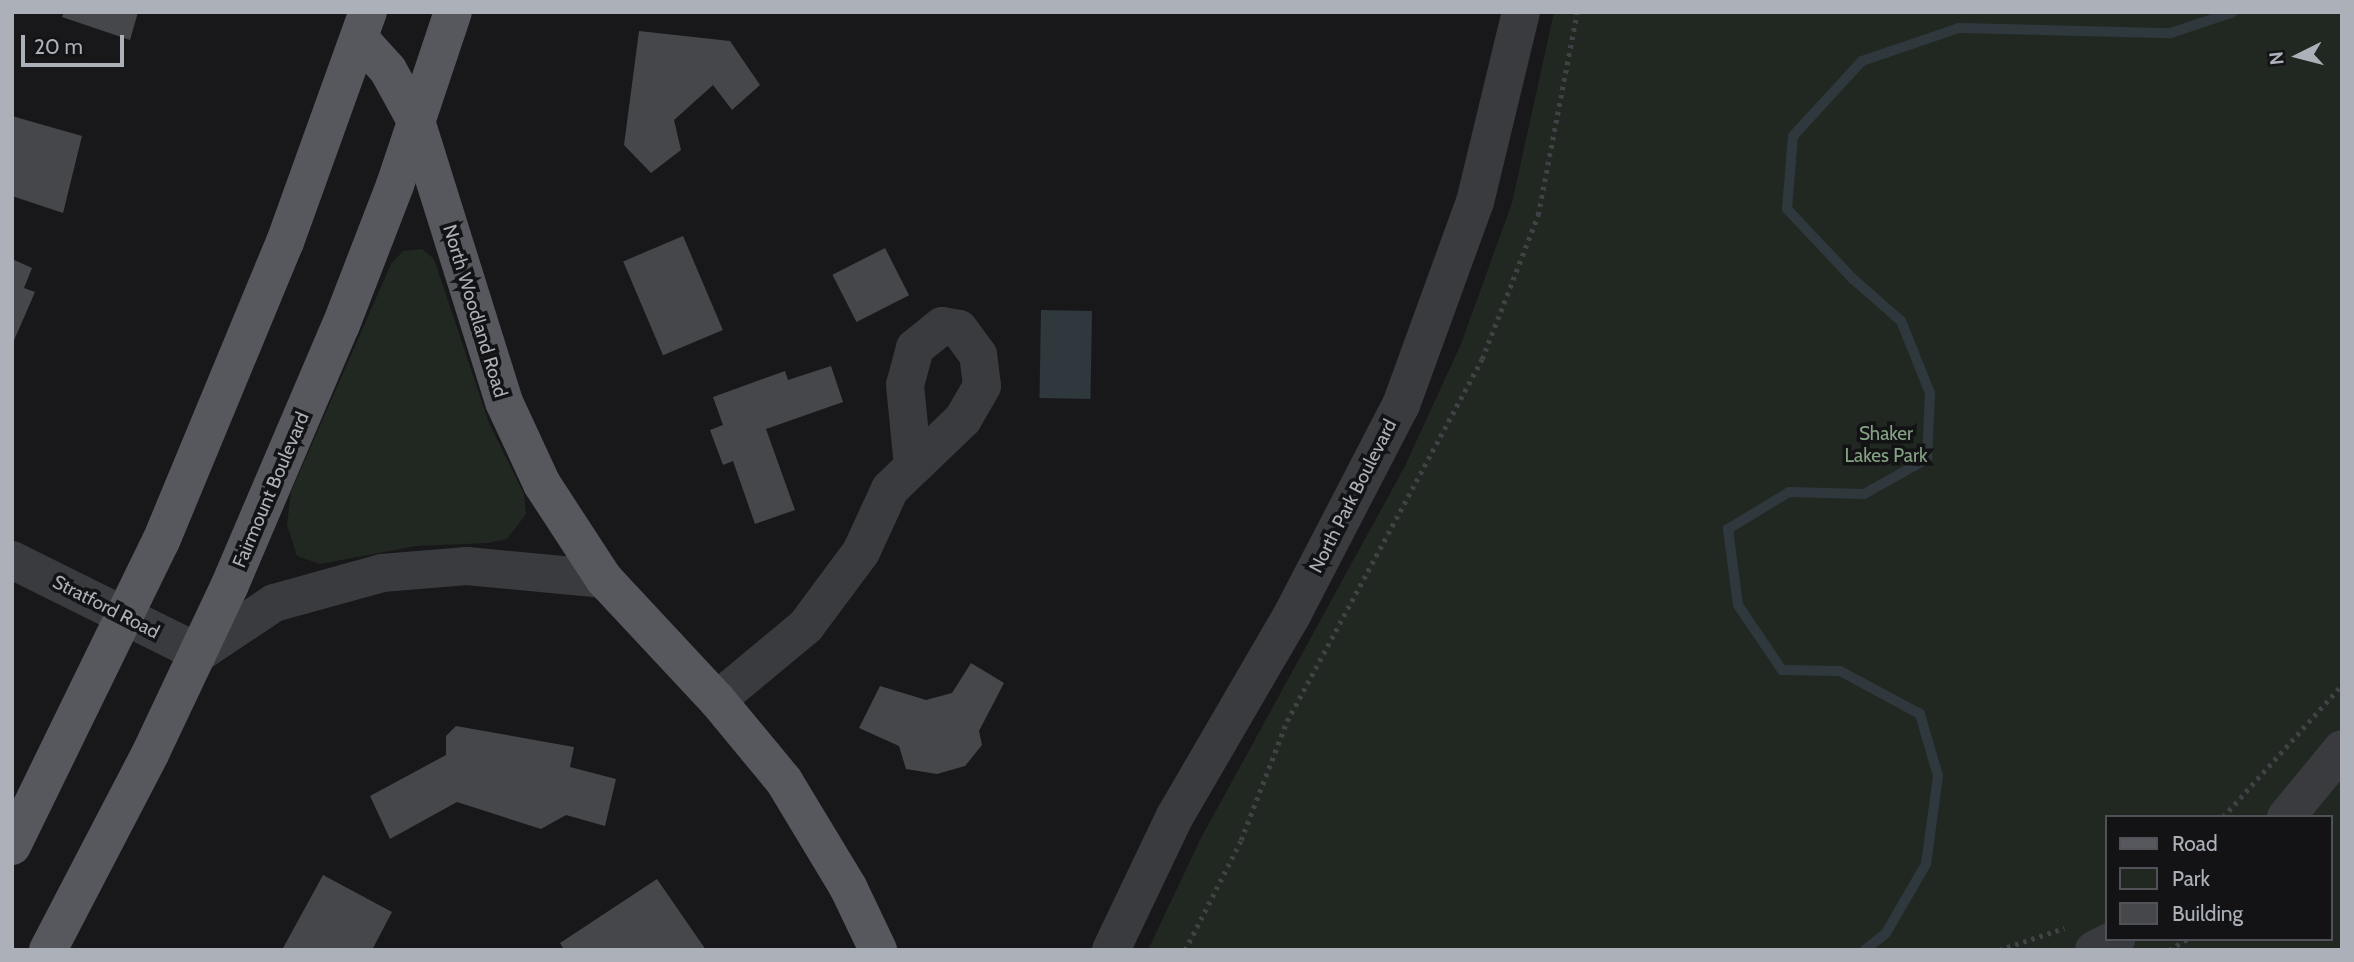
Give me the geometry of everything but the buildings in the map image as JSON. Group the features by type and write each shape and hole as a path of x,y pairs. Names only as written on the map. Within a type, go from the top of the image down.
{"main road":[{"name":"Fairmount Boulevard","path":"48,950 199,653 341,325 453,12"},
{"name":"North Woodland Road","path":"363,25 416,121 504,402 542,484 604,579 717,700 784,782 818,835 878,950"},
{"path":"12,846 126,617 270,279 363,25"}],"street":[{"name":"North Park Boulevard","path":"1111,950 1175,816 1293,613 1401,405 1475,202 1521,12"},
{"path":"717,700 806,626 861,552 890,489 913,467"},
{"name":"Stratford Road","path":"12,559 199,653"},
{"path":"199,653 274,603 382,573 467,566 604,579"},
{"path":"2288,815 2342,749"},
{"path":"2081,938 2106,939"}],"path":[{"path":"2225,815 2342,685"},
{"path":"1999,950 2081,938"},
{"path":"2169,950 2185,941"}],"green space":[{"name":"Shaker Lakes Park","path":"1554,12 2342,12 2342,950 1148,950 1201,838 1405,466 1461,344 1512,203"},
{"path":"422,249 434,259 489,423 524,494 526,514 507,539 487,543 416,546 320,564 297,556 287,525 291,492 391,264 403,251"}],"shaded area":[{"path":"1041,310 1092,311 1090,399 1039,398"}],"waterway":[{"path":"1865,950 1886,933 1926,864 1938,776 1920,714 1840,671 1782,670 1738,605 1728,529 1789,492 1864,494 1927,459 1930,393 1901,321 1853,279 1787,209 1793,136 1862,61 1959,28 2171,33 2233,12"}]}
